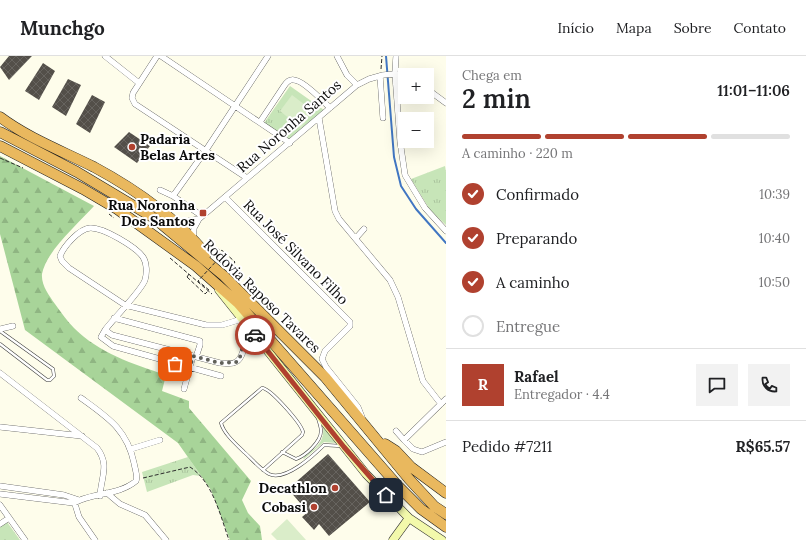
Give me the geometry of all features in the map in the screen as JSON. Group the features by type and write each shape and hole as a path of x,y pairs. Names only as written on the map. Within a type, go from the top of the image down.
{"highway":[{"path":"0,118 14,128 96,168 134,192 177,223 193,239 224,276"},
{"path":"0,124 14,128"},
{"name":"Rodovia Raposo Tavares","path":"0,132 77,172 154,218 224,276 325,377 421,493 434,506 446,514"},
{"name":"Rodovia Raposo Tavares","path":"0,146 83,189 117,209 144,226 209,277 238,303 399,487 421,509 446,527"},
{"path":"376,439 396,451 411,467 446,493"}],"main road":[{"path":"209,277 344,447 381,490 408,518 442,540"},
{"path":"393,540 408,518"}],"street":[{"path":"105,56 139,83"},
{"path":"157,56 139,83 132,98 135,104 247,178"},
{"path":"161,56 290,143"},
{"path":"337,56 347,75 357,85"},
{"path":"396,56 393,74 400,141 406,175 425,208 446,231"},
{"path":"173,196 206,150 266,57"},
{"name":"Rua Noronha Santos","path":"177,223 201,218 357,85 381,76 393,74 398,75"},
{"path":"381,76 383,118"},
{"path":"260,122 288,81 294,80 302,83 330,108"},
{"path":"434,94 446,103"},
{"path":"319,118 335,211 390,280 398,296 423,381 441,404"},
{"path":"160,190 173,196 201,218 194,228 193,239"},
{"name":"Rua José Silvano Filho","path":"226,198 350,322 350,326 325,351 323,362 358,407 366,425"},
{"path":"221,376 113,346 101,337 114,318 125,305 145,282 147,266 143,257 135,250 108,233 91,228 85,230 62,252 60,256 62,261 125,305 206,325 222,325 242,319"},
{"path":"356,238 364,229"},
{"path":"114,318 200,341 184,389"},
{"path":"0,330 13,326"},
{"path":"105,330 120,337 220,363 237,362 240,357 248,327"},
{"path":"0,373 97,448 104,457 105,467 100,496"},
{"path":"0,494 74,503 79,500 107,494 132,484 136,476 131,450 124,435 114,423 81,398"},
{"path":"404,440 446,399"},
{"path":"0,427 82,436"},
{"path":"396,431 417,451 422,452 446,442"},
{"path":"131,450 160,440"},
{"path":"0,486 73,497 79,500"},
{"path":"107,494 120,504 145,514 166,540"},
{"path":"73,497 79,517 95,540"},
{"path":"0,505 25,540"},
{"path":"0,524 9,518"}],"lane":[{"path":"0,330 53,369 54,376 50,380 47,380 0,344"},
{"path":"263,470 302,435 303,429 269,390 262,388 221,423 226,433 263,470 270,475 282,474 305,462 324,445 344,447"},
{"path":"282,452 296,459 316,442 321,432 316,412"}],"path":[{"path":"381,76 382,56"},
{"path":"0,158 26,169"},
{"path":"107,213 117,219"},
{"path":"189,274 187,277 205,294 209,290 198,281 221,256 232,266 235,262 223,251"},
{"path":"168,257 211,294 219,290"},
{"path":"136,476 147,478 178,468 190,467 198,472 211,492 229,540"}],"green space":[{"path":"290,86 324,110 290,140 264,123"},
{"path":"292,95 313,111 301,128 280,111"},
{"path":"0,156 94,206 56,247 50,256 42,274 46,290 66,319 84,337 117,357 166,375 162,391 189,401 189,408 251,481 242,500 248,513 260,526 262,540 230,540 211,490 178,443 25,330 0,234"},
{"path":"445,166 446,225 430,210 411,179"},
{"path":"323,427 336,443 324,442 304,459 303,458 318,445 322,437"},
{"path":"188,457 201,476 193,475 147,492 142,472"},
{"path":"287,519 306,540 277,540 271,534"},
{"path":"7,522 20,540 0,540 0,527"}],"building":[{"path":"9,56 32,56 9,80 0,67"},
{"path":"43,63 55,71 39,100 25,91"},
{"path":"68,79 81,85 66,116 52,107"},
{"path":"92,95 105,102 90,133 76,124"},
{"name":"Padaria Belas Artes","path":"129,132 150,146 137,163 114,147"},
{"path":"328,454 370,502 329,536 319,524 314,530 302,517 308,512 288,489"}],"waterway":[{"path":"386,56 394,157 401,186 416,209 446,243"}],"way so far":[{"path":"175,364 190,368 193,356 220,363 232,364 237,362 240,357 248,327 255,335"}],"place":[{"name":"Padaria Belas Artes","path":"132,147"},
{"name":"Rua Noronha Dos Santos","path":"203,213"},
{"name":"Decathlon","path":"335,488"},
{"name":"Cobasi","path":"314,507"}],"route":[{"path":"255,335 366,474 386,495"}]}
